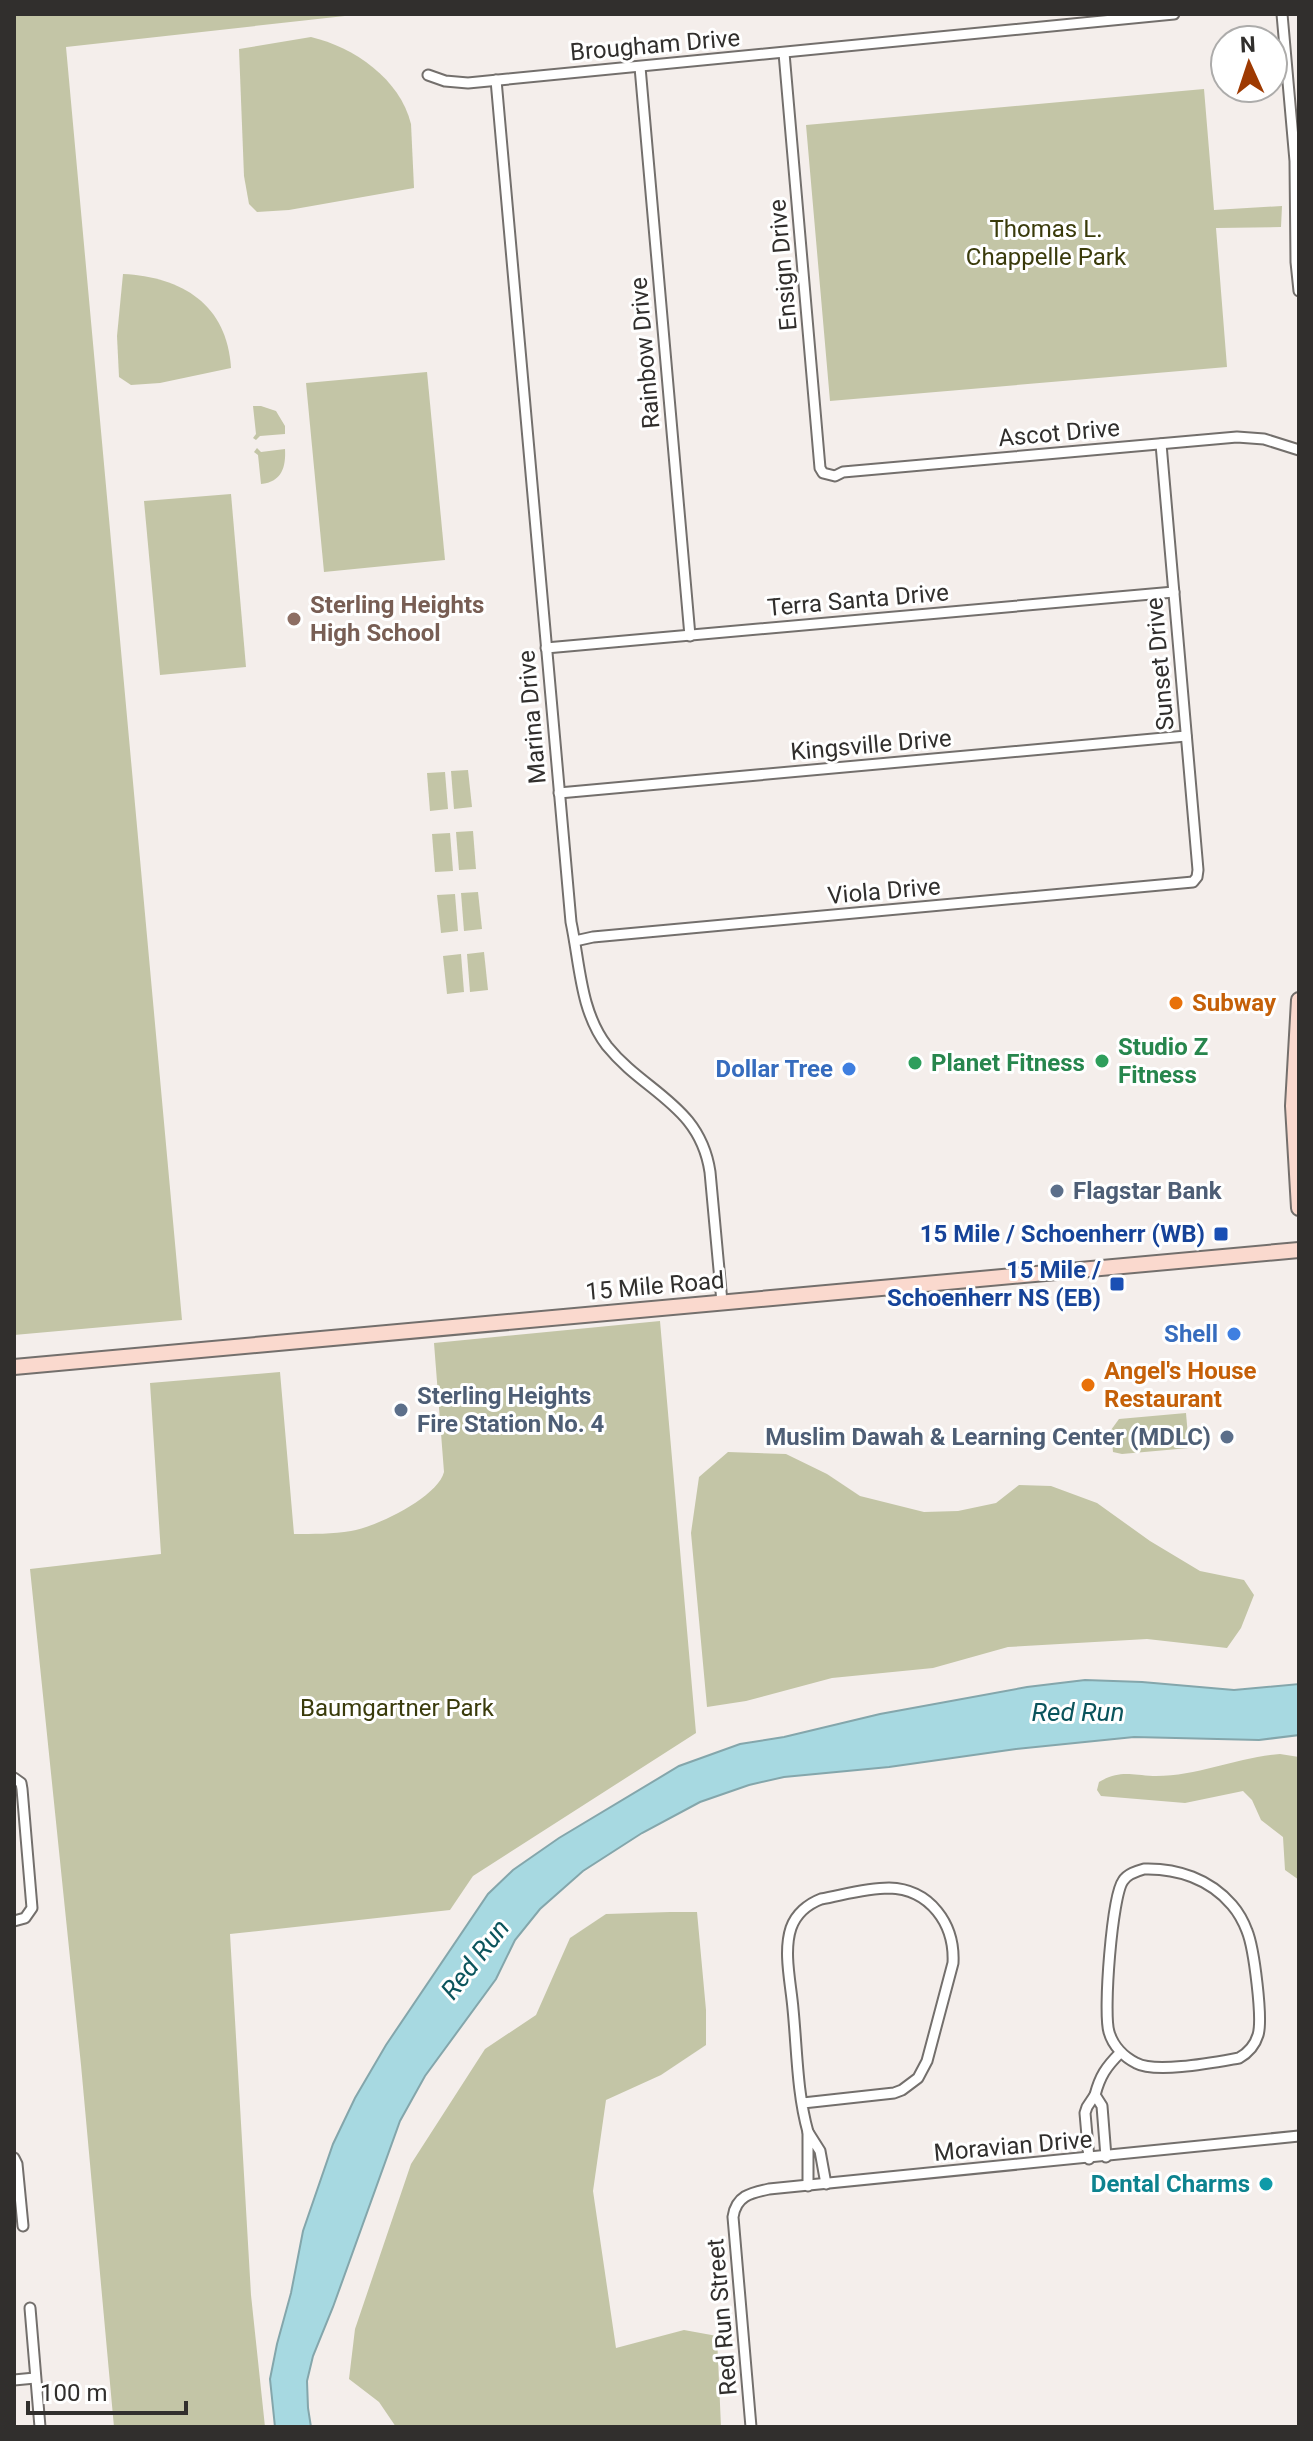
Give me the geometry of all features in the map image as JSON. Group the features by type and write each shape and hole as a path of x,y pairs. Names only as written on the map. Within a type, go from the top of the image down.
{"main road":[{"path":"1299,1000 1293,1106 1299,1208"},
{"name":"15 Mile Road","path":"14,1367 1299,1250"}],"street":[{"name":"Brougham Drive","path":"428,75 455,82 496,80 1174,14"},
{"path":"1282,14 1297,161 1296,262 1299,291"},
{"name":"Ensign Drive","path":"784,53 820,468 823,473"},
{"name":"Rainbow Drive","path":"640,67 690,636"},
{"name":"Marina Drive","path":"496,80 571,922 584,997 595,1026 607,1045 683,1113 700,1136 707,1153 722,1302"},
{"name":"Ascot Drive","path":"823,473 835,476 843,472 1255,437 1299,448"},
{"name":"Sunset Drive","path":"1161,444 1198,870 1196,879"},
{"name":"Terra Santa Drive","path":"546,648 1174,592"},
{"name":"Kingsville Drive","path":"559,793 1186,736"},
{"name":"Viola Drive","path":"575,941 1186,884 1196,879"},
{"path":"14,1921 30,1914 31,1900 22,1789 15,1778"},
{"path":"1144,1869 1168,1870 1195,1877 1232,1905 1248,1932 1260,2026 1258,2036 1247,2054 1231,2060 1155,2068 1137,2064 1120,2053 1108,2025 1116,1895 1123,1879 1144,1869"},
{"path":"803,2103 894,2093 910,2085 923,2070 954,1953 943,1917 923,1898 899,1889 886,1888 821,1899 811,1903 791,1928 788,1948 803,2103 808,2132 808,2186"},
{"path":"1089,2159 1085,2113 1095,2095 1099,2077 1120,2053"},
{"path":"1095,2095 1102,2106 1106,2157"},
{"path":"808,2132 820,2151 826,2184"},
{"name":"Moravian Drive","path":"736,2205 747,2194 757,2192 1299,2136"},
{"path":"14,2158 23,2226"},
{"name":"Red Run Street","path":"736,2205 734,2222 751,2427"},
{"path":"30,2308 40,2427"},
{"path":"14,2380 35,2378"}],"green space":[{"path":"14,14 363,14 66,47 182,1320 14,1335"},
{"path":"311,37 359,57 386,79 397,93 411,124 414,188 289,210 257,212 249,204 244,176 239,49"},
{"name":"Thomas L. Chappelle Park","path":"1204,89 1214,210 1282,206 1281,227 1216,228 1227,367 830,401 806,125"},
{"path":"123,274 164,281 198,298 221,327 231,368 160,383 131,385 119,377 117,336"},
{"path":"427,372 445,560 324,572 306,383"},
{"path":"253,406 276,411 285,426 285,434 253,438 256,434"},
{"path":"257,448 261,452 285,449 281,472 268,483 261,484 258,455 254,452"},
{"path":"231,494 246,667 160,675 144,501"},
{"path":"468,770 472,807 454,809 451,771"},
{"path":"445,772 448,809 430,811 427,773"},
{"path":"473,831 476,869 459,870 456,832"},
{"path":"450,833 453,871 435,872 432,834"},
{"path":"478,892 482,929 464,931 461,893"},
{"path":"455,894 458,931 441,933 437,895"},
{"path":"484,952 488,990 470,992 467,954"},
{"path":"461,954 464,992 447,994 443,956"},
{"name":"Baumgartner Park","path":"660,1321 696,1733 473,1876 450,1910 230,1934 251,2295 265,2427 114,2427 81,2065 30,1569 161,1554 150,1383 280,1372 294,1534 344,1532 375,1524 419,1501 439,1482 444,1472 434,1343"},
{"path":"1186,1413 1189,1448 1122,1454 1113,1452 1111,1430 1119,1419"},
{"path":"728,1452 786,1454 827,1474 860,1496 924,1512 958,1511 996,1503 1019,1485 1051,1486 1097,1503 1150,1541 1200,1571 1244,1580 1254,1595 1241,1628 1227,1648 1147,1639 1008,1647 933,1668 832,1678 746,1701 707,1707 691,1533 699,1477"},
{"path":"1280,1754 1299,1757 1299,1880 1285,1870 1283,1837 1261,1820 1252,1800 1243,1791 1185,1803 1101,1796 1097,1790 1099,1782 1119,1775 1169,1775"},
{"path":"697,1912 706,2045 661,2075 606,2100 593,2191 616,2348 684,2330 717,2336 721,2427 396,2427 379,2402 349,2379 355,2329 411,2164 485,2049 536,2015 570,1938 606,1914"}],"water":[{"name":"Red Run","path":"1085,1680 1234,1690 1299,1684 1299,1735 1259,1740 1134,1737 784,1777 700,1802 642,1833 583,1871 540,1909 515,1940 496,1979 425,2076 400,2121 313,2356 307,2381 311,2427 275,2427 270,2379 277,2344 303,2231 333,2144 386,2045 488,1894 513,1870 559,1838 679,1766 740,1744 880,1714 1027,1687"}],"place":[{"name":"Sterling Heights High School","path":"294,619"},
{"name":"Subway","path":"1176,1003"},
{"name":"Studio Z Fitness","path":"1102,1061"},
{"name":"Planet Fitness","path":"915,1063"},
{"name":"Dollar Tree","path":"849,1069"},
{"name":"Flagstar Bank","path":"1057,1191"},
{"name":"15 Mile / Schoenherr (WB)","path":"1221,1234"},
{"name":"15 Mile / Schoenherr NS (EB)","path":"1117,1284"},
{"name":"Shell","path":"1234,1334"},
{"name":"Angel's House Restaurant","path":"1088,1385"},
{"name":"Sterling Heights Fire Station No. 4","path":"401,1410"},
{"name":"Muslim Dawah & Learning Center (MDLC)","path":"1227,1437"},
{"name":"Dental Charms","path":"1266,2184"}]}
